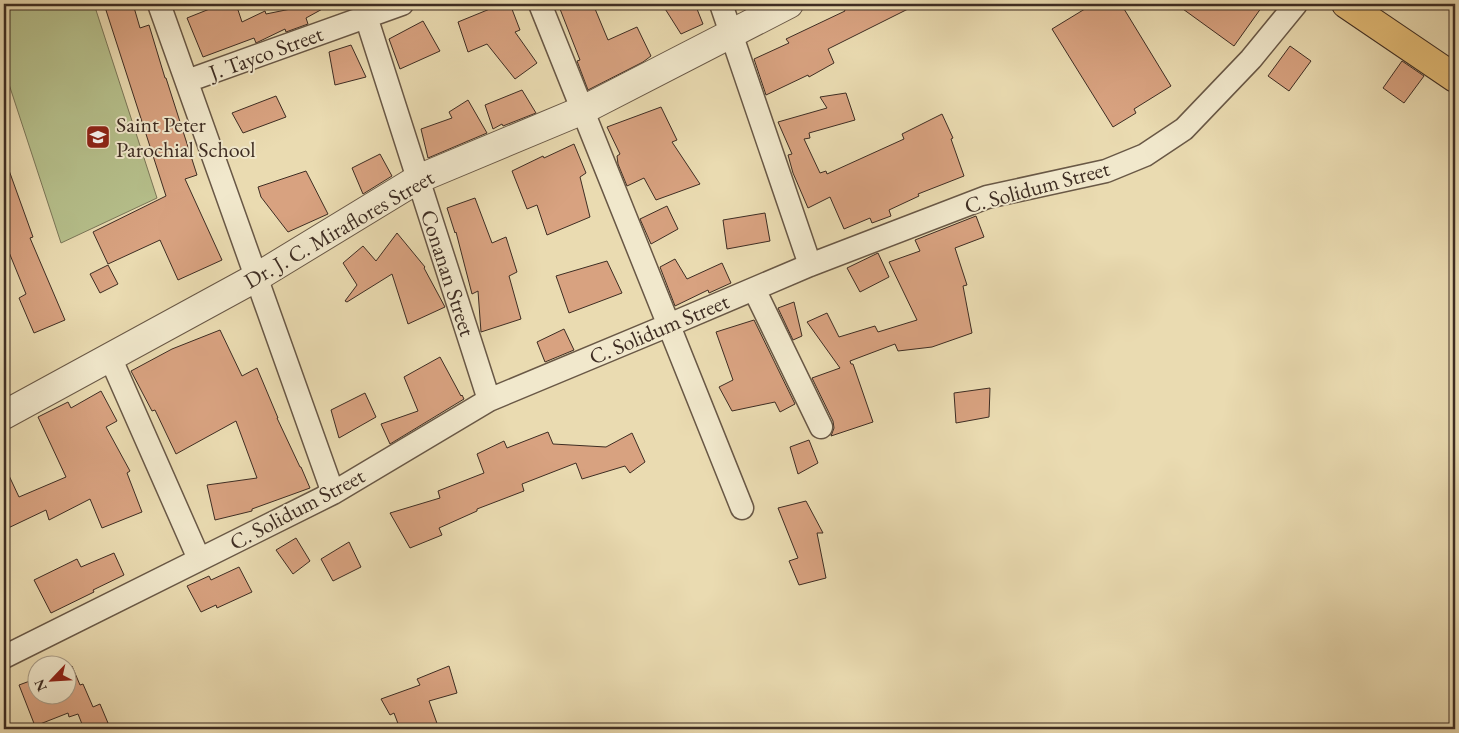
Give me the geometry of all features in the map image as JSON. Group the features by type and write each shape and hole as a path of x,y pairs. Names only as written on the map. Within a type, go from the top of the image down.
{"main road":[{"path":"1346,4 1455,78"}],"street":[{"path":"159,4 333,492"},
{"name":"J. Tayco Street","path":"187,82 364,10 402,4"},
{"path":"540,4 742,508"},
{"path":"721,4 810,265"},
{"name":"Dr. J. C. Miraflores Street","path":"4,415 257,278 418,179 583,110 789,4"},
{"name":"C. Solidum Street","path":"4,657 333,492 488,400 810,265 987,197 1106,171 1145,155 1184,129 1251,59 1296,4"},
{"name":"Conanan Street","path":"364,10 488,400"},
{"path":"754,289 821,427"},
{"path":"110,357 199,559"}],"green space":[{"path":"4,4 94,4 157,198 61,243 4,69"}],"building":[{"path":"104,4 133,4 140,28 149,25 197,175 185,179 222,260 178,280 160,240 108,264 93,232 166,196"},
{"path":"222,4 236,4 242,22 265,11 266,14 315,4 325,4 326,7 306,18 308,24 286,32 285,29 256,43 254,38 203,57 187,18"},
{"path":"502,4 510,4 520,30 515,32 537,63 515,79 487,44 468,52 458,22"},
{"path":"572,4 593,4 608,40 637,27 651,56 588,90 577,61 580,60 560,9"},
{"path":"662,4 695,4 703,24 681,34"},
{"path":"842,4 918,4 828,49 834,63 809,77 808,75 766,95 754,59 789,43 786,39 845,11"},
{"path":"1093,4 1121,4 1171,86 1134,109 1136,113 1113,127 1052,29"},
{"path":"1176,4 1264,4 1234,46"},
{"path":"423,21 440,51 400,69 389,39"},
{"path":"351,45 366,77 335,85 329,52"},
{"path":"1290,46 1311,61 1289,91 1268,76"},
{"path":"1402,61 1424,76 1404,103 1383,88"},
{"path":"522,90 536,113 503,126 502,124 493,129 485,105"},
{"path":"846,93 855,120 809,133 810,138 804,139 820,173 826,171 827,174 904,139 902,134 942,114 953,138 951,139 964,176 918,194 919,196 889,210 891,216 872,223 870,218 844,229 830,197 808,208 793,173 788,155 792,154 778,122 827,108 820,97"},
{"path":"276,96 286,117 243,133 232,113"},
{"path":"468,100 487,133 428,158 421,129 452,118 449,112"},
{"path":"661,107 677,140 672,142 700,184 656,200 644,178 627,186 618,164 617,156 620,154 607,127"},
{"path":"574,144 586,173 580,177 590,217 547,235 537,205 527,209 512,171"},
{"path":"380,154 392,176 363,194 352,168"},
{"path":"4,162 6,162 33,237 30,238 65,320 34,333 19,298 26,294 4,240"},
{"path":"306,171 328,214 288,232 261,197 258,187"},
{"path":"475,198 492,243 506,237 517,272 509,276 521,319 481,332 478,291 472,294 456,232 447,208"},
{"path":"667,206 678,229 651,244 640,219"},
{"path":"765,213 770,241 727,249 723,220"},
{"path":"976,216 984,237 955,248 967,285 963,286 972,333 932,347 898,351 895,344 850,361 853,364 873,422 831,436 834,428 833,421 812,378 840,368 807,322 827,313 839,337 875,326 878,332 917,320 889,262 920,251 915,240"},
{"path":"397,233 425,267 445,307 408,324 392,274 347,302 345,301 357,285 343,263 363,246 376,261"},
{"path":"878,253 889,277 860,292 847,268"},
{"path":"675,259 687,279 722,263 731,283 709,293 708,290 675,306 660,267"},
{"path":"607,261 622,293 569,313 556,276"},
{"path":"108,265 118,284 100,293 90,274"},
{"path":"794,302 802,336 793,340 778,308"},
{"path":"754,320 795,404 780,412 775,402 732,411 719,387 733,380 716,332"},
{"path":"564,329 574,350 545,362 537,342"},
{"path":"220,330 242,376 257,368 277,418 310,488 252,509 252,511 215,520 207,485 257,478 236,421 176,454 155,410 152,411 131,371 172,349"},
{"path":"440,357 464,399 390,444 381,424 418,411 404,377"},
{"path":"990,388 989,417 956,423 954,393"},
{"path":"101,391 117,421 106,427 130,471 127,473 142,512 102,528 90,499 49,520 46,510 4,530 4,465 19,497 66,477 38,417 68,402 71,408"},
{"path":"365,393 376,417 339,438 331,410"},
{"path":"548,432 553,444 606,447 632,433 645,462 630,473 625,466 582,479 576,463 522,484 524,491 477,509 477,511 439,528 442,535 410,548 390,513 440,498 438,491 484,473 477,454 504,441 507,448"},
{"path":"809,440 818,463 798,474 790,447"},
{"path":"806,501 823,533 817,533 826,578 799,585 789,561 798,558 778,508"},
{"path":"296,538 310,561 293,574 276,550"},
{"path":"349,542 361,567 333,581 321,559"},
{"path":"114,553 124,575 51,613 34,580 77,559 81,567"},
{"path":"239,567 252,592 217,608 216,605 201,612 187,586 209,576 211,580"},
{"path":"449,666 457,693 429,701 439,729 400,729 394,713 390,715 381,699 420,685 417,679"},
{"path":"78,680 80,685 83,684 93,707 100,704 108,723 103,725 104,729 84,729 78,714 69,717 68,713 35,726 19,685 28,682 28,706 78,706"}],"place":[{"name":"Saint Peter Parochial School","path":"98,137"}]}
